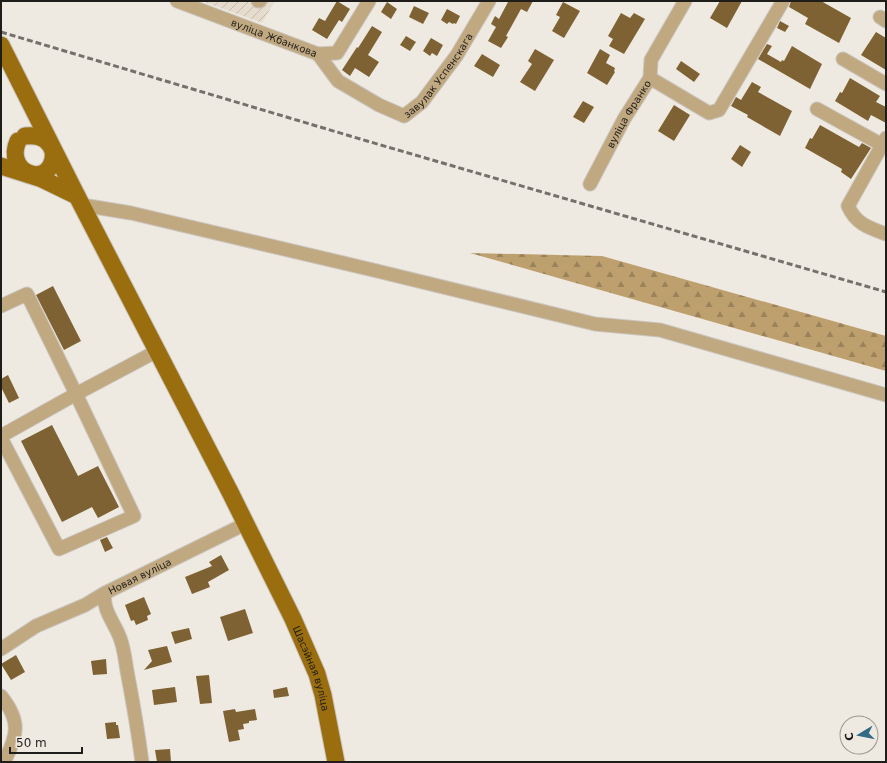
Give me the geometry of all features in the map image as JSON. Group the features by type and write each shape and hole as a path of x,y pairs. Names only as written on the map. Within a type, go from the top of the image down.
{"main road":[{"name":"Шасэйная вуліца","path":"1,44 52,148 246,524 293,619 317,674 323,695 336,762"},
{"path":"30,104 29,122 15,152 17,161 21,168 28,174 79,200"},
{"path":"1,151 22,138 33,136 42,137 52,148 53,160 47,171 36,175 1,166"}],"street":[{"name":"вуліца Жбанкова","path":"177,1 318,54 337,53 369,1"},
{"name":"завулак Успенскага","path":"318,54 338,81 379,105 404,116 422,102 456,55 489,1"},
{"name":"вуліца Франко","path":"590,184 624,119 650,78 652,60 685,1"},
{"path":"650,78 709,113 718,110 783,1"},
{"path":"843,59 886,84"},
{"path":"817,108 885,143 848,206 852,214 865,226 886,234"},
{"path":"79,200 595,324 660,330 886,395"},
{"path":"1,306 26,294 76,394 134,516 59,549 1,437 76,394 156,351"},
{"name":"Новая вуліца","path":"142,762 135,712 122,646 119,634 107,610 104,598 105,593 246,524"},
{"path":"1,649 36,626 85,605 105,593"},
{"path":"1,696 7,704 12,716 16,734 4,762"}],"shaded area":[{"path":"201,1 275,1 262,23"}],"green space":[{"path":"470,253 602,256 886,336 886,371"}],"building":[{"path":"337,1 350,9 342,22 339,20 327,39 312,30 319,18 325,21"},
{"path":"506,1 533,1 527,12 521,9 506,36 508,37 501,48 488,41 496,27 491,24 495,16 499,19 508,2"},
{"path":"720,1 742,1 727,28 710,18"},
{"path":"791,1 821,1 851,18 839,43 805,24 808,18 789,7"},
{"path":"387,2 397,9 391,19 381,12"},
{"path":"563,2 580,11 564,38 552,31 560,17 556,15"},
{"path":"414,6 429,13 423,24 409,17"},
{"path":"447,9 460,16 456,24 449,22 447,24 441,20"},
{"path":"621,13 630,18 634,13 645,19 624,54 609,46 613,39 608,36"},
{"path":"780,21 789,26 785,32 777,28"},
{"path":"372,26 382,32 368,55 379,62 369,77 355,68 350,76 342,70"},
{"path":"876,32 886,38 886,70 861,55"},
{"path":"406,36 416,42 410,51 400,45"},
{"path":"431,38 443,45 437,56 432,53 430,56 423,51"},
{"path":"767,44 772,46 767,54 781,62 782,60 784,61 792,46 822,64 810,89 758,59"},
{"path":"535,49 554,60 535,91 520,82 532,64 528,61"},
{"path":"600,49 610,55 606,63 615,68 615,72 607,85 587,73"},
{"path":"482,54 500,65 493,77 474,66"},
{"path":"681,61 700,74 694,82 676,69"},
{"path":"850,78 880,96 876,102 886,107 886,123 871,115 868,121 835,101 840,92 842,93"},
{"path":"752,82 761,87 758,92 792,111 780,136 747,117 748,115 731,106 736,97 741,100"},
{"path":"583,101 594,107 584,123 573,117"},
{"path":"674,105 690,115 674,141 658,131"},
{"path":"820,125 859,147 862,143 871,148 851,179 841,172 842,169 805,148 810,138 812,139"},
{"path":"740,145 751,152 742,167 731,159"},
{"path":"53,286 81,341 64,350 36,295"},
{"path":"8,375 19,398 9,403 1,387 1,379"},
{"path":"52,425 78,476 98,466 119,507 98,518 92,507 62,522 21,441"},
{"path":"107,537 113,548 105,552 100,540"},
{"path":"221,555 229,570 208,582 210,587 192,594 185,577 212,566 209,562"},
{"path":"144,597 151,614 147,616 148,620 136,625 134,620 131,621 125,605"},
{"path":"245,609 253,633 228,641 220,617"},
{"path":"189,628 192,639 175,644 171,632"},
{"path":"167,646 172,662 144,670 152,661 148,650"},
{"path":"16,655 25,672 11,680 1,664"},
{"path":"106,659 107,674 93,675 91,661"},
{"path":"209,675 212,703 200,704 196,676"},
{"path":"175,687 177,702 154,705 152,690"},
{"path":"287,687 289,696 274,698 273,690"},
{"path":"235,709 236,712 255,709 257,720 249,721 249,723 243,724 244,729 238,730 240,740 229,742 223,711"},
{"path":"116,722 116,725 118,725 120,738 107,739 105,723"},
{"path":"170,749 171,762 157,762 155,750"}],"railway":[{"path":"1,32 367,141 886,292"}]}
